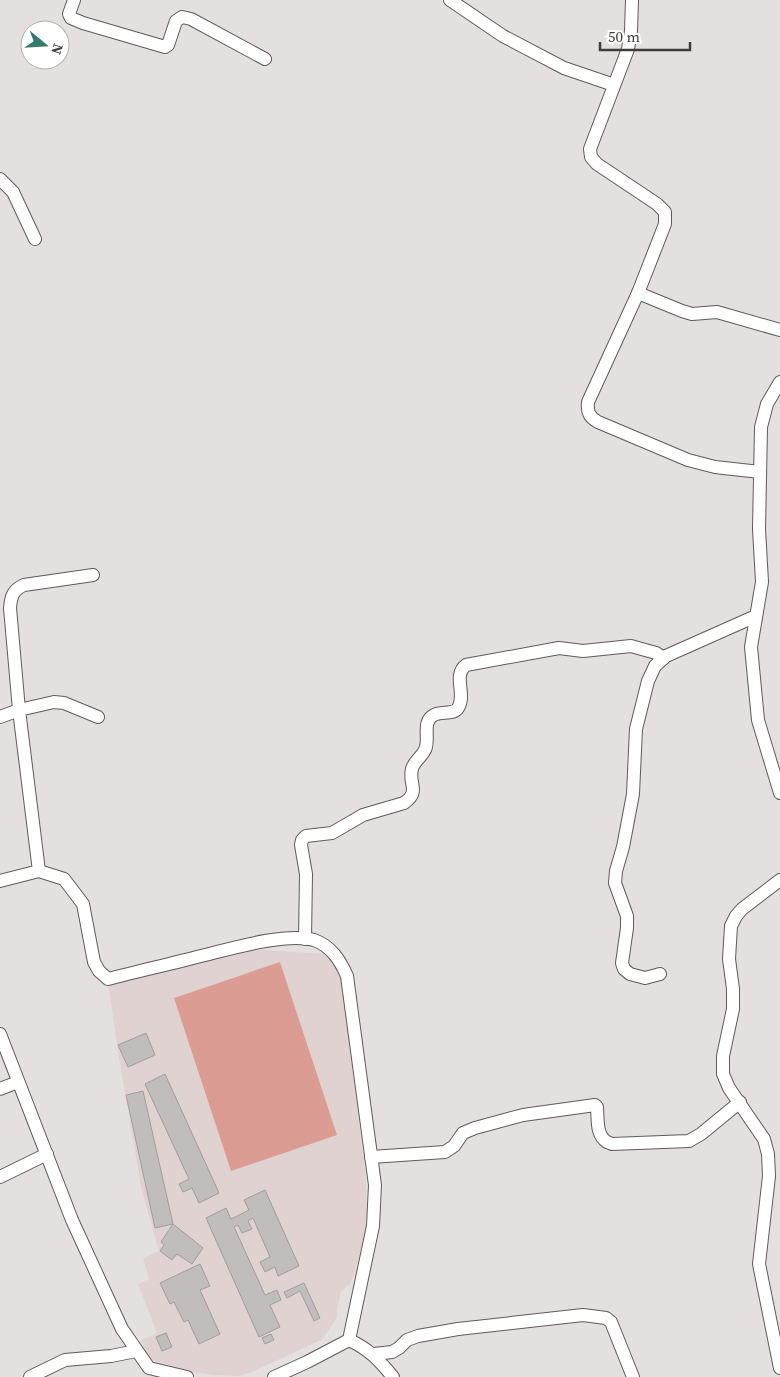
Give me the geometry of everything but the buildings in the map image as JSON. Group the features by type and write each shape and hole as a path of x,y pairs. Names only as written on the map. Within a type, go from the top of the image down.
{"street":[{"path":"74,0 69,14 71,18 83,23 165,47 168,46 176,21 182,17 190,19 264,59"},
{"path":"450,0 503,36 564,68 614,86"},
{"path":"632,0 631,31 628,49 590,149 590,158 656,204 665,212 666,224 638,293 588,402 587,411 591,418 598,422 688,460 714,467 760,472"},
{"path":"0,179 13,192 35,239"},
{"path":"638,293 682,312 692,314 717,312 780,330"},
{"path":"780,382 767,404 761,427 759,529 762,582 752,647 758,720 780,793"},
{"path":"39,871 19,710 10,608 11,596 16,589 24,585 93,574"},
{"path":"660,974 645,978 630,974 624,968 622,963 627,916 615,883 633,794 636,729 648,682 656,666 666,656 756,616"},
{"path":"306,939 306,874 301,846 302,840 306,836 332,833 363,815 404,803 408,800 414,791 411,771 427,745 426,732 429,719 434,714 456,711 459,707 462,698 460,674 462,668 466,665 559,648 583,651 631,646 656,653 664,658"},
{"path":"0,717 19,710 54,702 64,703 98,717"},
{"path":"0,881 39,871 64,879 80,898 86,913 94,962 99,971 108,979 255,943 298,938 319,943 333,952 347,976 375,1185 373,1226 349,1340"},
{"path":"779,1363 759,1264 769,1176 768,1154 764,1139 729,1088 723,1074 722,1056 733,1009 733,989 729,959 731,926 742,909 780,880"},
{"path":"0,1034 72,1220 122,1329 149,1372 187,1377"},
{"path":"0,1089 18,1082"},
{"path":"371,1157 445,1152 454,1146 463,1133 475,1128 523,1115 595,1105 597,1107 600,1134 607,1142 612,1144 682,1142 701,1134 740,1102"},
{"path":"0,1177 47,1154"},
{"path":"374,1354 392,1352 407,1340 418,1336 458,1329 583,1315 606,1318 611,1322 633,1377"},
{"path":"349,1340 374,1354 393,1377"},
{"path":"274,1377 349,1340"},
{"path":"30,1377 64,1360 111,1356 136,1351"}],"shaded area":[{"path":"249,949 327,954 341,975 365,1172 368,1232 350,1284 341,1291 337,1317 323,1339 252,1372 239,1376 215,1375 191,1372 149,1359 141,1340 157,1333 138,1284 149,1279 143,1258 159,1251 142,1191 108,983"},
{"path":"280,962 337,1135 231,1171 174,998"}]}
